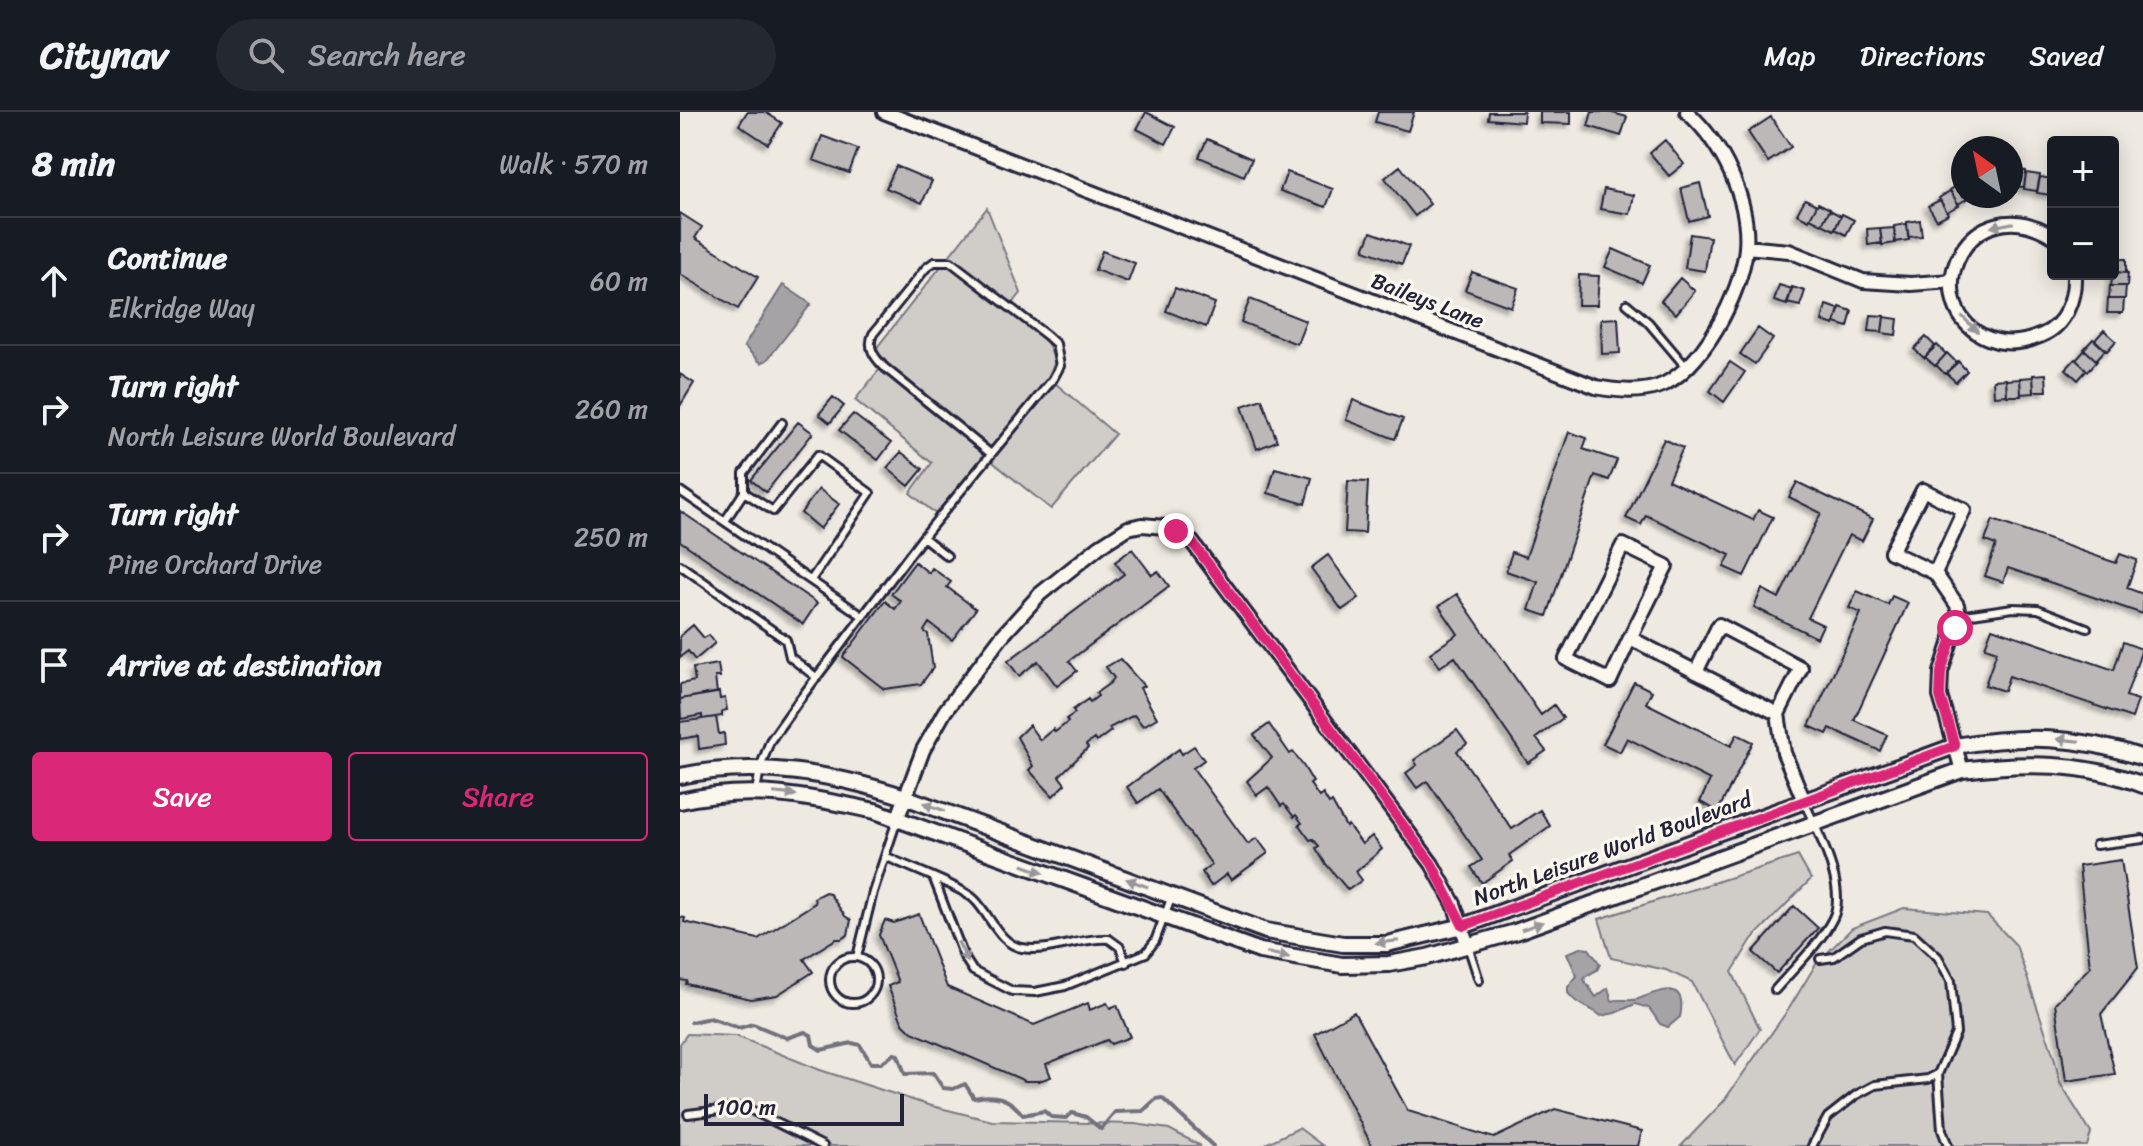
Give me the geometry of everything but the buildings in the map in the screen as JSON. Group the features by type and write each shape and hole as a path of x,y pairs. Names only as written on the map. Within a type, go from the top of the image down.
{"street":[{"name":"Baileys Lane","path":"884,112 1596,387 1621,392 1657,387 1687,368 1713,334 1736,290 1746,247 1743,213 1733,176 1701,124 1687,112"},
{"path":"2047,233 2029,223 2008,221 1975,234 1959,253 1951,281 1952,295 1961,316 1976,332 1995,342 2024,343 2050,331 2069,308 2074,280"},
{"path":"1746,247 1789,251 1863,281 1911,284 1951,281"},
{"path":"1935,573 1964,510 1923,490 1891,552 1935,573 1957,605 1958,616 1941,672 1940,696 1962,770"},
{"path":"897,820 923,750 945,711 1002,636 1040,594 1128,528 1142,525 1165,527 1192,542 1208,562 1432,864 1463,926 1468,946"},
{"path":"1623,545 1666,566 1630,638 1610,681 1566,659 1623,545"},
{"path":"1696,672 1719,625 1801,668 1778,714 1784,753 1804,801"},
{"path":"1630,638 1778,714"},
{"name":"North Leisure World Boulevard","path":"680,776 714,770 760,768 820,774 905,797 1266,931 1343,944 1387,944 1463,926 1955,746 2032,738 2059,739 2089,742 2143,758"},
{"name":"North Leisure World Boulevard","path":"680,801 756,792 818,798 875,811 1260,951 1342,965 1389,964 1468,946 1529,927 1962,770 2035,764 2086,769 2143,785"}],"lane":[{"path":"756,792 760,768 770,741 861,615 1053,379 1060,366 1056,344 1046,335 951,262 934,262 873,334 870,342 872,351 884,367 991,454"},
{"path":"1627,304 1648,322 1687,368"},
{"path":"725,521 744,492 744,473 782,423"},
{"path":"744,492 773,511 818,455 870,493 811,580"},
{"path":"680,491 861,615"},
{"path":"923,537 947,556"},
{"path":"680,565 786,640 790,657 816,677"},
{"path":"1958,616 2013,608 2038,609 2087,628"},
{"path":"1775,990 1822,934 1834,916 1838,898 1836,883 1804,801"},
{"path":"857,957 897,820"},
{"path":"2096,845 2143,839"},
{"path":"885,856 975,899 993,924 1016,946 1025,949 1109,939 1120,947 1126,963"},
{"path":"934,879 969,964 986,979 1012,991 1035,992 1065,986 1146,953 1155,941 1172,896"},
{"path":"1820,959 1834,957 1861,938 1885,931 1914,935 1938,957 1951,981 1956,1033 1938,1074 1942,1130 1948,1146"},
{"path":"1468,946 1479,980"},
{"path":"857,957 864,959 874,970 876,984 863,1002 848,1003 835,995 829,980 831,972 841,960 857,957"},
{"path":"1812,1146 1828,1117 1856,1095 1875,1085 1928,1079 1938,1074"},
{"path":"688,1114 745,1107 823,1146"}],"shaded area":[{"path":"987,208 1021,293 1008,310 1047,342 1055,362 1048,377 1115,434 1051,509 984,455 936,514 910,493 932,463 855,400 886,361 875,350"},
{"path":"783,285 811,304 767,360 761,363 744,346"},
{"path":"1798,856 1811,879 1752,939 1732,972 1760,1029 1735,1065 1692,982 1666,970 1611,958 1599,919"},
{"path":"1904,908 1987,915 2016,945 2060,1083 2091,1133 2087,1146 1681,1146 1723,1102 1790,1007 1816,964 1852,928"},
{"path":"1581,948 1589,949 1600,964 1584,980 1596,997 1608,988 1612,1001 1635,1000 1670,990 1680,997 1680,1017 1668,1027 1660,1024 1649,1008 1635,1004 1601,1016 1575,1001 1568,993 1568,987 1577,976 1567,953"},
{"path":"687,1034 736,1036 820,1070 928,1105 992,1121 1135,1124 1169,1129 1201,1146 680,1146 680,1044"},
{"path":"1299,1128 1323,1146 1261,1146"}],"waterway":[{"path":"691,1022 710,1018 739,1028 753,1024 787,1038 805,1032 811,1035 813,1045 821,1050 852,1043 860,1045 871,1063 881,1063 894,1054 898,1055 905,1074 933,1073 943,1088 953,1089 965,1084 974,1098 1002,1098 1023,1115 1044,1111 1051,1117 1066,1118 1072,1113 1086,1117 1101,1129 1115,1112 1143,1111 1156,1099 1162,1098 1213,1146"}],"route":[{"path":"1176,531 1192,542 1432,864 1463,926 1955,746 1940,696 1941,672 1955,628"}]}
